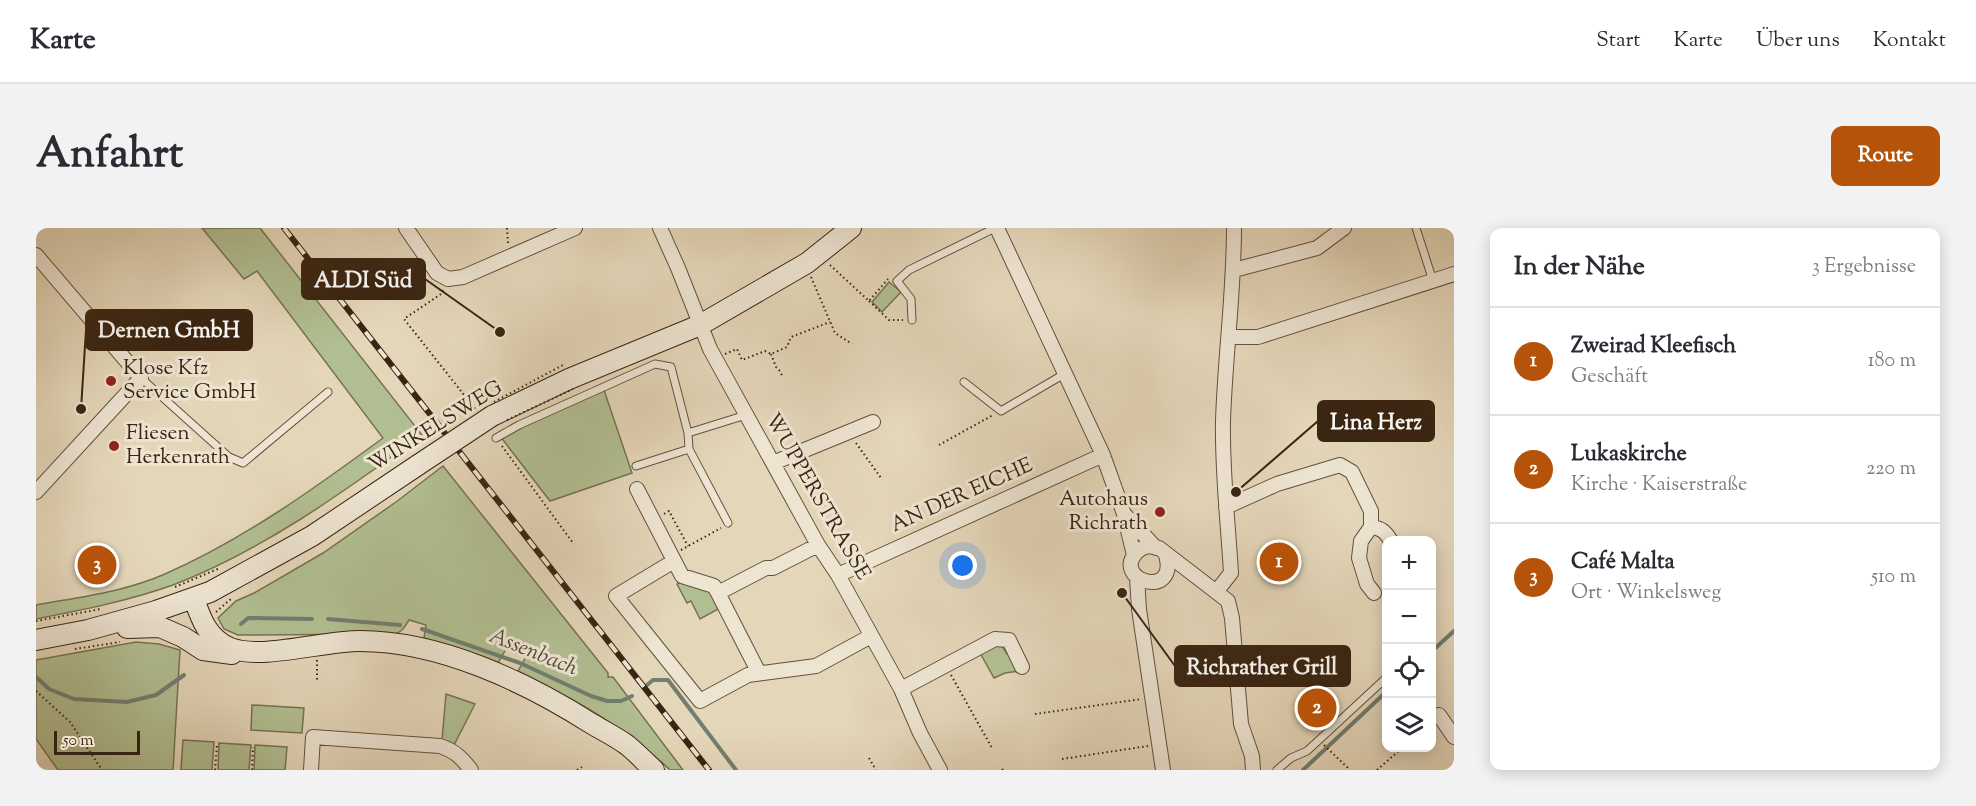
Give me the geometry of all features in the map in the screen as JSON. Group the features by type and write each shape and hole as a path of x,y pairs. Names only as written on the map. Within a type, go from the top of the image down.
{"main road":[{"name":"WINKELSWEG","path":"36,640 88,630 170,598 194,598 235,579 312,536 492,416 569,379 700,325 807,263 851,228"},
{"path":"170,598 183,637"},
{"path":"194,598 204,625 213,639 230,648 255,653"},
{"path":"88,630 160,627 183,637 203,650 227,654 357,641 406,644 454,658 551,698 627,745 654,770"}],"street":[{"path":"406,228 437,273 448,279 463,278 575,228"},
{"name":"WUPPERSTRASSE","path":"660,228 710,349 818,545 838,575 900,689 920,734 940,770"},
{"path":"996,228 1103,455 1124,514 1134,555"},
{"path":"1216,592 1231,573 1223,463 1223,420 1234,270 1234,228"},
{"path":"1234,270 1317,248 1344,228"},
{"path":"36,255 141,378 36,492"},
{"path":"1229,337 1258,338 1454,274"},
{"path":"773,463 873,422"},
{"name":"AN DER EICHE","path":"838,575 1103,455"},
{"path":"1226,507 1277,484 1340,465 1352,472 1371,511 1371,527 1361,541 1359,558 1367,584 1374,593"},
{"path":"637,489 682,576 714,586 759,673"},
{"path":"1124,514 1161,551 1228,601 1232,618 1241,724 1252,756 1253,770"},
{"path":"1371,527 1379,528 1388,536"},
{"path":"718,593 818,545"},
{"path":"1149,546 1161,551 1169,564 1161,580 1153,583 1137,578 1132,571 1131,562 1134,555 1141,548 1149,546"},
{"path":"673,558 616,596 700,701 748,675 816,666 871,636"},
{"path":"1164,576 1176,575 1199,579"},
{"path":"1137,578 1163,770"},
{"path":"900,689 996,639 1009,640 1022,668"},
{"path":"1439,715 1454,737"},
{"path":"311,770 313,737 440,746 451,749 471,770"}],"lane":[{"path":"912,320 911,299 897,281 909,270 996,228"},
{"path":"1416,228 1433,281"},
{"path":"496,438 560,406 655,364 671,367 690,449 728,524"},
{"path":"963,382 1000,411 1066,373"},
{"path":"141,378 229,457 243,463 328,392"},
{"path":"688,433 746,415"},
{"path":"636,466 690,449"},
{"path":"1277,770 1291,758 1307,751 1382,682"}],"path":[{"path":"830,264 889,320 912,320"},
{"path":"811,277 835,333 852,344"},
{"path":"448,279 441,294 404,319 478,413"},
{"path":"869,301 888,279 897,281"},
{"path":"771,354 788,347 791,337 830,322"},
{"path":"723,354 737,349 742,360 765,351 771,354 776,368 783,377"},
{"path":"939,445 1000,411"},
{"path":"848,431 881,477"},
{"path":"496,438 573,543"},
{"path":"797,453 830,499"},
{"path":"653,520 669,512 688,546"},
{"path":"673,558 688,546 728,524"},
{"path":"170,598 222,567"},
{"path":"36,621 108,608"},
{"path":"70,650 127,641"},
{"path":"317,656 317,681"},
{"path":"946,664 992,748"},
{"path":"36,691 70,722 102,770"},
{"path":"1035,714 1153,698"},
{"path":"1322,742 1350,770"},
{"path":"215,770 217,745"},
{"path":"1062,759 1159,745"},
{"path":"252,770 253,747"},
{"path":"1377,770 1397,752"},
{"path":"869,758 876,770"},
{"path":"577,770 582,767"}],"green space":[{"path":"202,228 260,228 422,435 302,518 239,555 206,571 139,596 36,619 36,605 134,585 194,560 278,512 383,438 257,271 244,279"},
{"path":"889,282 901,292 882,312 872,302"},
{"path":"603,387 632,473 550,501 500,436"},
{"path":"443,466 608,673 608,677 613,677 683,770 670,770 617,727 559,692 518,671 526,657 506,649 498,663 424,638 426,625 409,620 400,632 394,634 238,635 224,629 218,618 236,601 323,553"},
{"path":"682,581 709,589 720,608 700,619 691,601 687,603 677,584"},
{"path":"136,642 159,644 180,650 173,770 58,770 36,739 36,660"},
{"path":"1001,644 1007,654 1011,653 1020,671 1005,673 994,678 979,651"},
{"path":"446,694 475,704 454,745 442,740"},
{"path":"252,705 304,708 302,733 251,730"},
{"path":"183,740 214,742 212,770 181,770"},
{"path":"219,743 251,745 249,770 218,770"},
{"path":"255,745 287,747 285,770 254,770"}],"waterway":[{"name":"Assenbach","path":"241,624 248,618 312,619"},
{"name":"Assenbach","path":"328,619 400,625"},
{"name":"Assenbach","path":"422,629 520,663 591,696 607,701 621,701 632,696"},
{"path":"1436,647 1454,631"},
{"name":"Assenbach","path":"36,677 49,689 74,699 127,702 156,695 184,675"},
{"name":"Assenbach","path":"647,685 653,680 668,680 736,770"},
{"path":"1303,770 1382,696"}],"railway":[{"path":"284,228 709,770"}],"place":[{"name":"ALDI Süd","path":"500,332"},
{"name":"Klose Kfz Service GmbH","path":"111,381"},
{"name":"Dernen GmbH","path":"81,409"},
{"name":"Fliesen Herkenrath","path":"114,446"},
{"name":"Lina Herz","path":"1236,492"},
{"name":"Autohaus Richrath","path":"1160,512"},
{"name":"Zweirad Kleefisch","path":"1279,562"},
{"name":"Café Malta","path":"97,565"},
{"name":"Richrather Grill","path":"1122,593"},
{"name":"Lukaskirche","path":"1317,708"}]}
